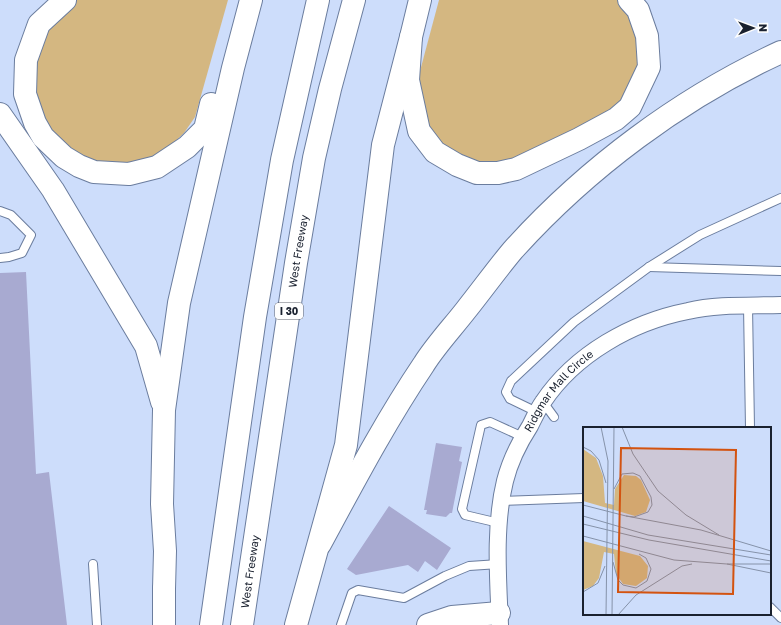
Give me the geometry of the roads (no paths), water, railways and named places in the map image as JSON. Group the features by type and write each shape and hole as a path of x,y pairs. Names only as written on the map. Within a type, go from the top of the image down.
{"main road":[{"path":"65,0 39,24 26,60 25,96 35,123 43,137 64,157 79,166 94,172 129,174 157,167 172,158 187,147 205,129 216,86 233,68"},
{"path":"164,625 165,551 162,504 164,410 179,302 233,68 251,0"},
{"path":"211,625 255,317 282,160 318,0"},
{"name":"West Freeway","path":"242,625 296,263 314,158 330,89 354,0"},
{"path":"296,625 320,544 346,445 383,145 420,0"},
{"path":"411,37 408,80 419,131 435,152 457,165 477,172 498,173 516,169 579,139 616,119 630,107 649,67 647,36 638,10 630,0"},
{"path":"320,544 376,440 425,362 513,251 554,208 593,172 654,127 731,77 781,52"},
{"path":"0,114 53,190 146,346 164,410"},
{"path":"157,625 164,589"},
{"path":"428,625 452,617 499,619"}],"street":[{"name":"Ridgmar Mall Circle","path":"499,619 500,523 502,501 512,458 540,407 568,373 582,359 613,340 639,326 661,318 693,310 748,306 781,306"}],"lane":[{"path":"554,418 540,407 510,399 506,392 511,381 574,322 649,267 700,235 781,198"},
{"path":"0,211 11,215 31,235 22,253 0,258"},
{"path":"649,267 781,271"},
{"path":"748,306 750,427"},
{"path":"500,523 465,515 462,509 481,425 490,422 523,437"},
{"path":"502,501 583,498"},
{"path":"93,564 97,625"},
{"path":"341,625 352,593 358,590 404,598 445,576 469,566 499,564"},
{"path":"771,609 781,618"}]}
